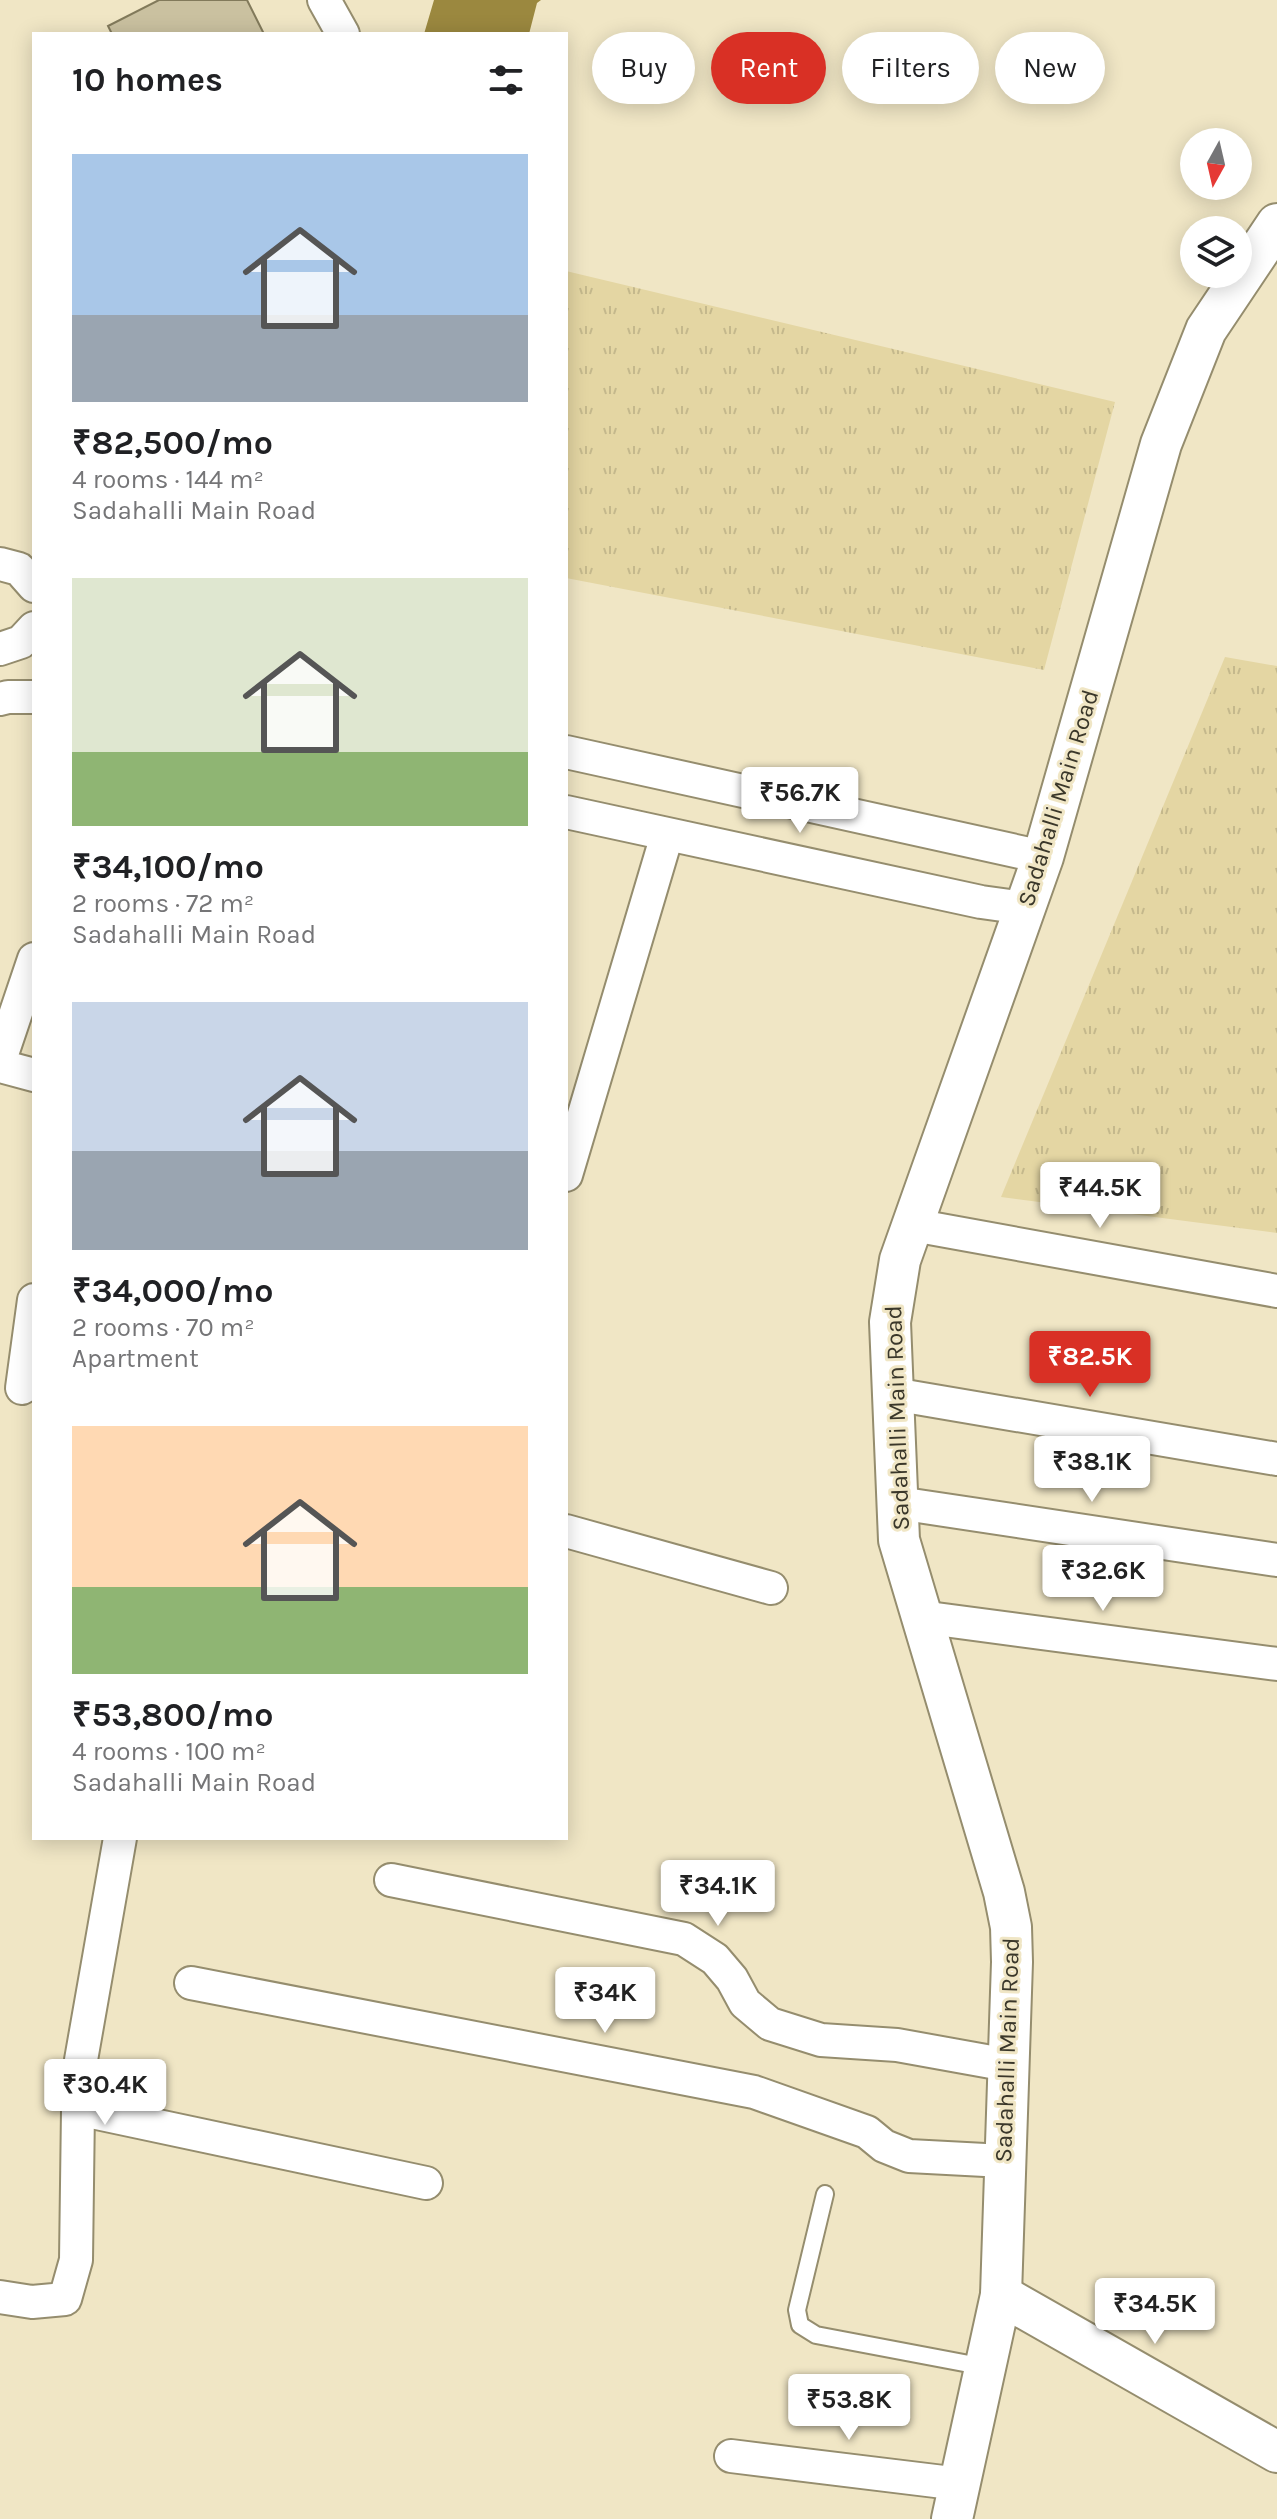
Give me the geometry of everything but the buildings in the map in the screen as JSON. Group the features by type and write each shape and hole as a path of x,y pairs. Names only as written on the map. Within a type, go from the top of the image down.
{"street":[{"path":"324,0 342,32"},
{"name":"Sadahalli Main Road","path":"956,2502 1001,2295 1011,1927 1004,1892 899,1540 891,1308 900,1260 1043,857 1161,444 1206,330 1277,224"},
{"path":"0,537 18,573"},
{"path":"0,649 21,642 32,632"},
{"path":"0,699 32,697"},
{"path":"568,752 1043,857"},
{"path":"568,812 981,902 1025,908"},
{"path":"568,1168 667,835"},
{"path":"32,965 0,1063 32,1074"},
{"path":"913,1225 1277,1291"},
{"path":"22,1388 32,1315"},
{"path":"893,1394 1277,1459"},
{"path":"898,1503 1277,1560"},
{"path":"568,1532 771,1588"},
{"path":"921,1617 1277,1664"},
{"path":"0,2297 32,2302 65,2299 76,2260 81,2060 120,1840"},
{"path":"391,1880 684,1939 715,1959 732,1979 745,2003 770,2024 821,2040 897,2045 1008,2065"},
{"path":"191,1983 754,2092 867,2132 884,2146 909,2156 1004,2161"},
{"path":"78,2109 426,2183"},
{"path":"1001,2295 1277,2452"},
{"path":"731,2456 956,2502"}],"lane":[{"path":"825,2194 797,2310 800,2325 816,2335 985,2367"}],"green space":[{"path":"568,271 1115,402 1044,670 568,578"},
{"path":"1225,657 1277,666 1277,1233 1001,1197"}],"shaded area":[{"path":"434,0 541,0 537,3 530,32 425,32"}]}
